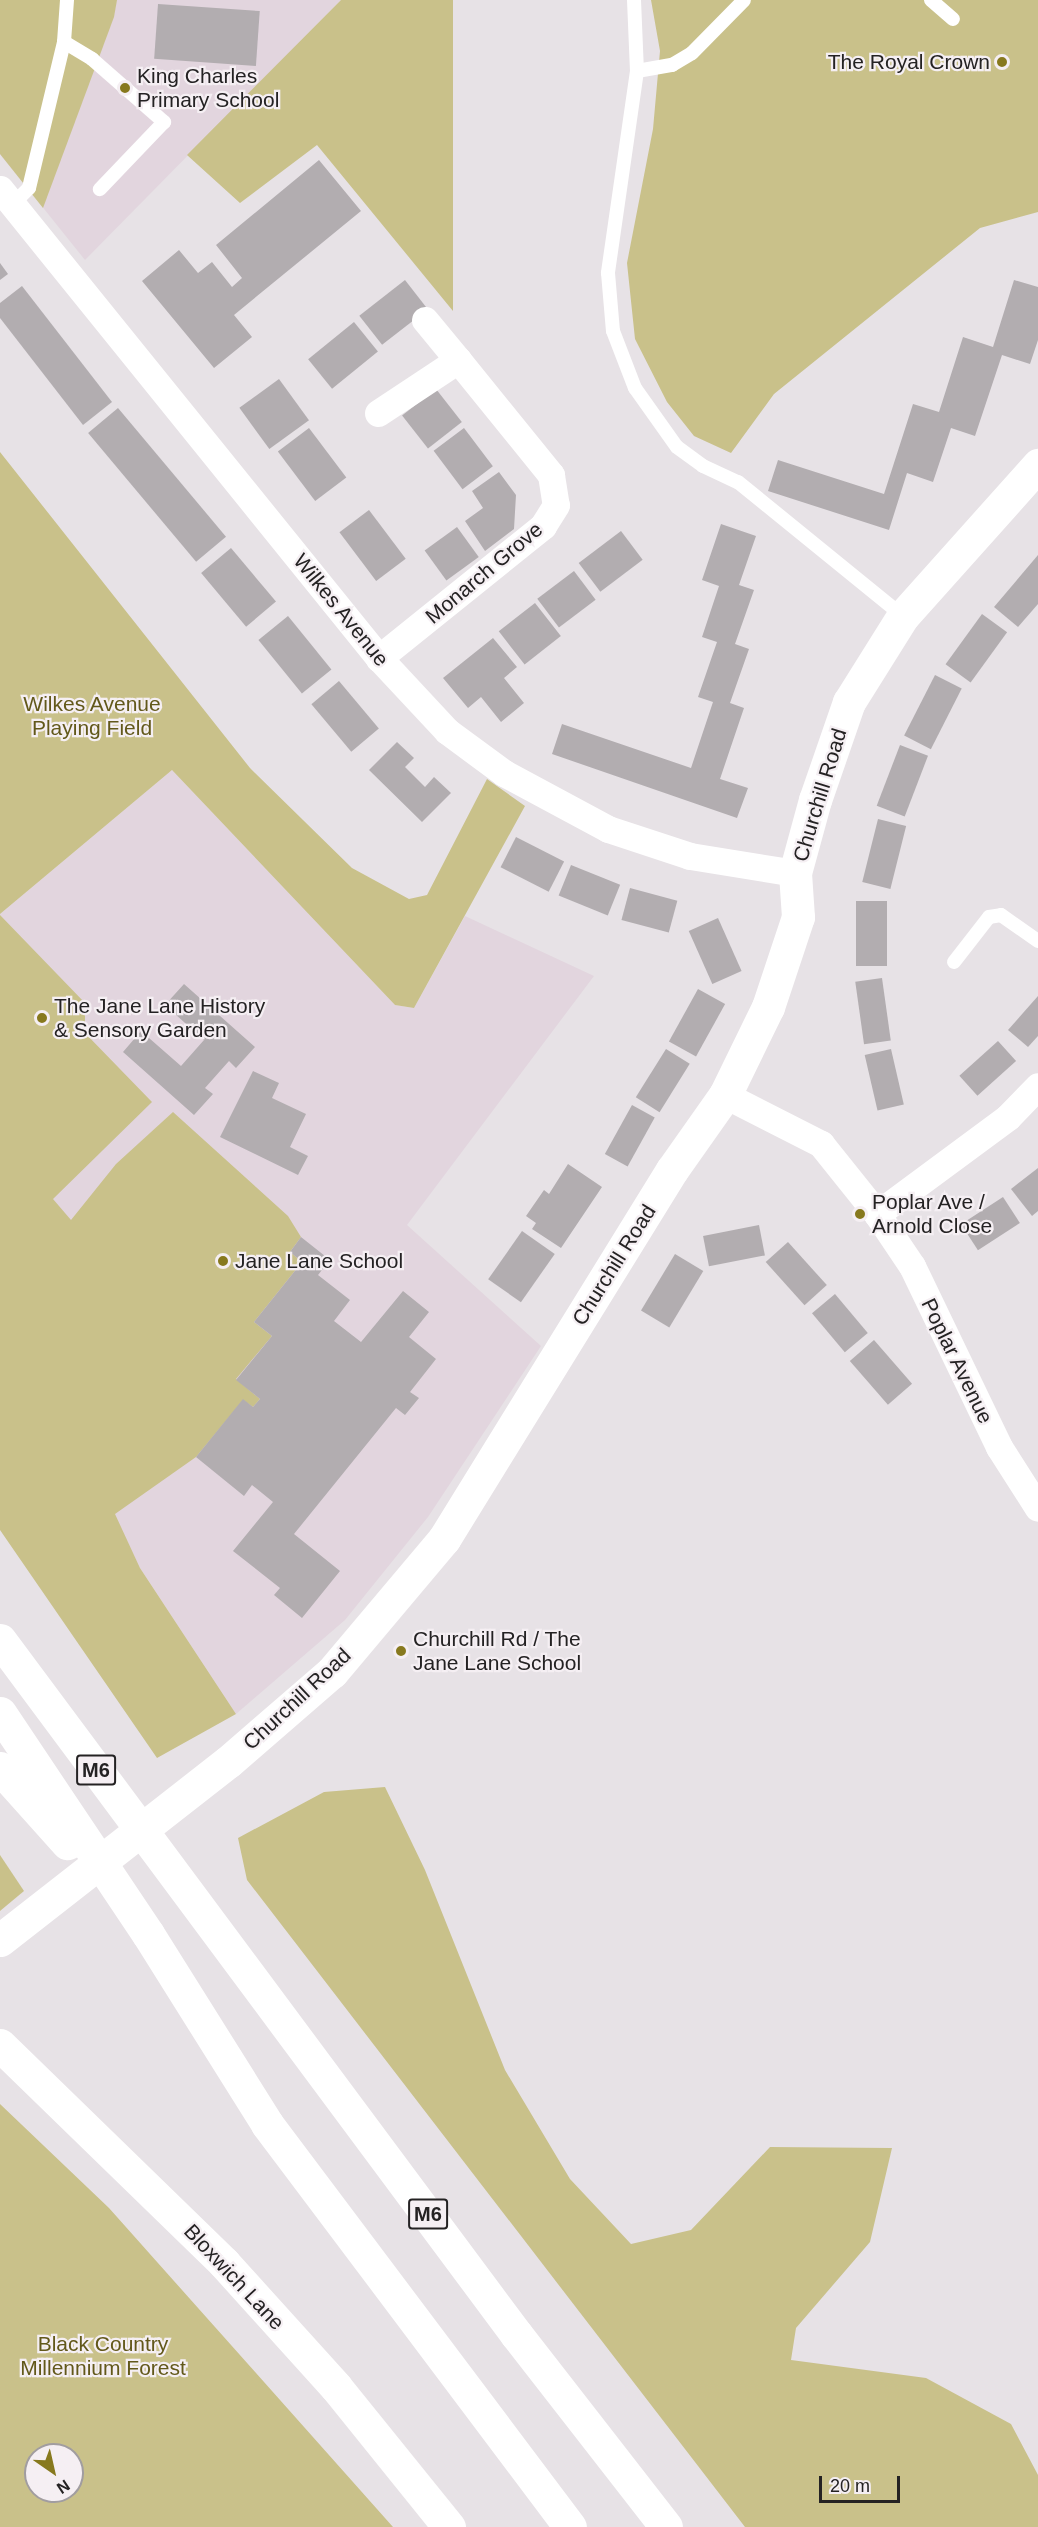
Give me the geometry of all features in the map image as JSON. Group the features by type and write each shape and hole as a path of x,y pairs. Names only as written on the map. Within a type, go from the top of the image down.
{"main road":[{"name":"Churchill Road","path":"5,1936 228,1762 332,1672 444,1539 672,1170 725,1095 774,994 798,917 795,873 815,800 849,702 903,616 1038,465"},
{"path":"0,1616 192,1899"},
{"name":"M6","path":"0,1640 192,1899 280,2012 516,2334 666,2527"},
{"name":"M6","path":"0,1713 148,1934 267,2124 570,2527"},
{"path":"0,1768 148,1934"},
{"name":"Bloxwich Lane","path":"0,2045 224,2263 336,2387 449,2527"}],"street":[{"name":"Wilkes Avenue","path":"6,197 379,658 447,731 504,773 608,829 690,856 795,873"},
{"name":"Monarch Grove","path":"379,658 543,526 556,505 551,475 425,320"},
{"path":"378,413 458,360"},
{"path":"877,1214 1008,1117 1038,1086"},
{"name":"Poplar Avenue","path":"725,1095 821,1144 877,1214 912,1266 999,1447 1038,1508"}],"lane":[{"path":"6,197 29,188 64,42 67,0"},
{"path":"634,0 637,70 608,273 613,332 635,388 677,447 703,466 738,482 903,616"},
{"path":"637,70 672,65 692,53 744,0"},
{"path":"931,0 952,19"},
{"path":"64,42 92,59 164,122 100,189"},
{"path":"954,962 989,917 1001,915 1038,941"}],"shaded area":[{"name":"King Charles Primary School","path":"0,0 341,0 85,260 0,154"},
{"name":"Jane Lane School","path":"172,770 395,1005 414,1008 465,916 594,976 407,1225 541,1346 428,1517 345,1620 236,1714 140,1568 35,1349 0,1296 0,914"}],"green space":[{"path":"0,0 117,0 114,17 43,208 0,154"},
{"path":"341,0 453,0 453,311 317,145 240,203 187,155"},
{"path":"651,0 1038,0 1038,212 980,228 774,394 731,453 694,436 667,402 635,339 627,263 653,129 660,51"},
{"name":"Wilkes Avenue Playing Field","path":"0,452 250,768 352,868 409,899 427,895 487,779 525,806 414,1008 395,1005 172,770 0,914"},
{"path":"0,915 85,1003 85,1033 152,1102 53,1199 71,1220 116,1164 173,1112 288,1216 301,1237 290,1252 302,1262 254,1322 272,1336 236,1379 260,1399 253,1407 243,1400 196,1457 115,1514 140,1568 236,1714 157,1758 0,1530"},
{"path":"385,1787 425,1870 505,2070 570,2179 631,2244 691,2230 770,2147 892,2148 870,2242 796,2328 791,2360 926,2378 1011,2424 1038,2475 1038,2527 745,2527 247,1880 238,1838 324,1792"},
{"path":"0,1855 24,1891 0,1911"},
{"name":"Black Country Millennium Forest","path":"0,2104 109,2208 393,2527 0,2527"}],"building":[{"path":"158,4 260,11 256,66 154,59"},
{"path":"319,160 361,211 234,315 252,337 214,368 142,281 179,250 198,273 212,262 232,287 242,278 216,245"},
{"path":"0,263 8,274 0,280"},
{"path":"405,280 428,309 382,345 359,316"},
{"path":"1014,280 1038,287 1038,340 1030,364 1002,355 975,436 951,428 933,482 907,473 889,530 768,491 778,460 884,494 913,404 939,412 963,337 993,347"},
{"path":"22,286 112,402 83,425 0,318 0,303"},
{"path":"354,322 378,352 332,389 308,359"},
{"path":"279,379 309,420 269,449 239,408"},
{"path":"436,389 462,422 428,449 402,415"},
{"path":"118,408 226,537 196,562 88,433"},
{"path":"309,428 346,478 315,501 278,451"},
{"path":"464,428 493,466 463,489 434,451"},
{"path":"499,472 516,495 514,529 485,551 465,521 483,508 472,491"},
{"path":"369,510 406,559 376,581 339,532"},
{"path":"721,524 756,536 739,585 754,590 735,644 749,649 730,703 744,708 720,779 748,788 737,818 552,754 562,724 691,768 713,702 698,697 717,642 702,637 719,586 702,580"},
{"path":"457,527 479,557 446,580 425,551"},
{"path":"621,531 643,560 600,592 579,563"},
{"path":"231,548 276,602 246,627 201,573"},
{"path":"1038,555 1038,604 1018,627 994,607"},
{"path":"574,571 596,600 559,627 537,599"},
{"path":"535,603 561,636 525,664 499,631"},
{"path":"982,614 1007,632 971,682 946,664"},
{"path":"288,616 331,670 302,694 258,640"},
{"path":"493,638 517,667 504,678 524,703 501,722 481,697 468,708 443,678"},
{"path":"935,675 962,689 931,749 904,736"},
{"path":"339,681 379,728 351,752 311,704"},
{"path":"397,742 414,758 405,767 425,787 434,777 451,793 422,822 369,770"},
{"path":"900,745 928,756 905,816 877,806"},
{"path":"878,819 906,826 890,889 862,882"},
{"path":"516,837 564,862 549,892 501,867"},
{"path":"571,865 620,885 608,915 559,896"},
{"path":"630,888 677,901 669,933 621,920"},
{"path":"856,901 887,901 887,966 856,966"},
{"path":"718,918 742,971 712,984 689,931"},
{"path":"882,978 891,1040 864,1044 855,982"},
{"path":"184,984 255,1047 236,1068 229,1061 205,1088 213,1094 194,1115 123,1052 141,1031 181,1066 204,1040 165,1005"},
{"path":"698,989 725,1004 696,1057 669,1041"},
{"path":"1038,996 1038,1036 1028,1047 1008,1030"},
{"path":"998,1041 1016,1061 977,1096 959,1076"},
{"path":"666,1049 690,1064 660,1112 636,1097"},
{"path":"891,1049 904,1105 878,1111 865,1055"},
{"path":"253,1071 279,1083 272,1098 306,1114 290,1147 308,1156 298,1175 220,1137"},
{"path":"632,1105 655,1118 628,1167 605,1154"},
{"path":"568,1164 602,1187 561,1248 532,1229 536,1223 526,1216 544,1190 549,1194"},
{"path":"1038,1168 1038,1211 1032,1216 1011,1189"},
{"path":"1003,1197 1020,1223 978,1250 961,1224"},
{"path":"759,1225 765,1255 709,1266 703,1236"},
{"path":"522,1231 555,1254 521,1302 488,1279"},
{"path":"301,1237 330,1260 318,1275 350,1300 334,1321 361,1342 403,1291 429,1312 409,1337 436,1359 410,1392 419,1398 405,1415 396,1408 294,1534 340,1571 302,1618 274,1595 280,1588 233,1551 273,1502 252,1485 244,1496 196,1457 243,1399 253,1407 260,1399 236,1380 272,1336 254,1322 302,1262 290,1252"},
{"path":"788,1242 827,1285 805,1305 766,1262"},
{"path":"675,1254 703,1271 669,1328 641,1311"},
{"path":"835,1294 868,1333 845,1352 812,1313"},
{"path":"874,1340 912,1384 888,1405 850,1361"}],"place":[{"name":"The Royal Crown","path":"1002,62"},
{"name":"King Charles Primary School","path":"125,88"},
{"name":"The Jane Lane History & Sensory Garden","path":"42,1018"},
{"name":"Poplar Ave / Arnold Close","path":"860,1214"},
{"name":"Jane Lane School","path":"223,1261"},
{"name":"Churchill Rd / The Jane Lane School","path":"401,1651"}]}
